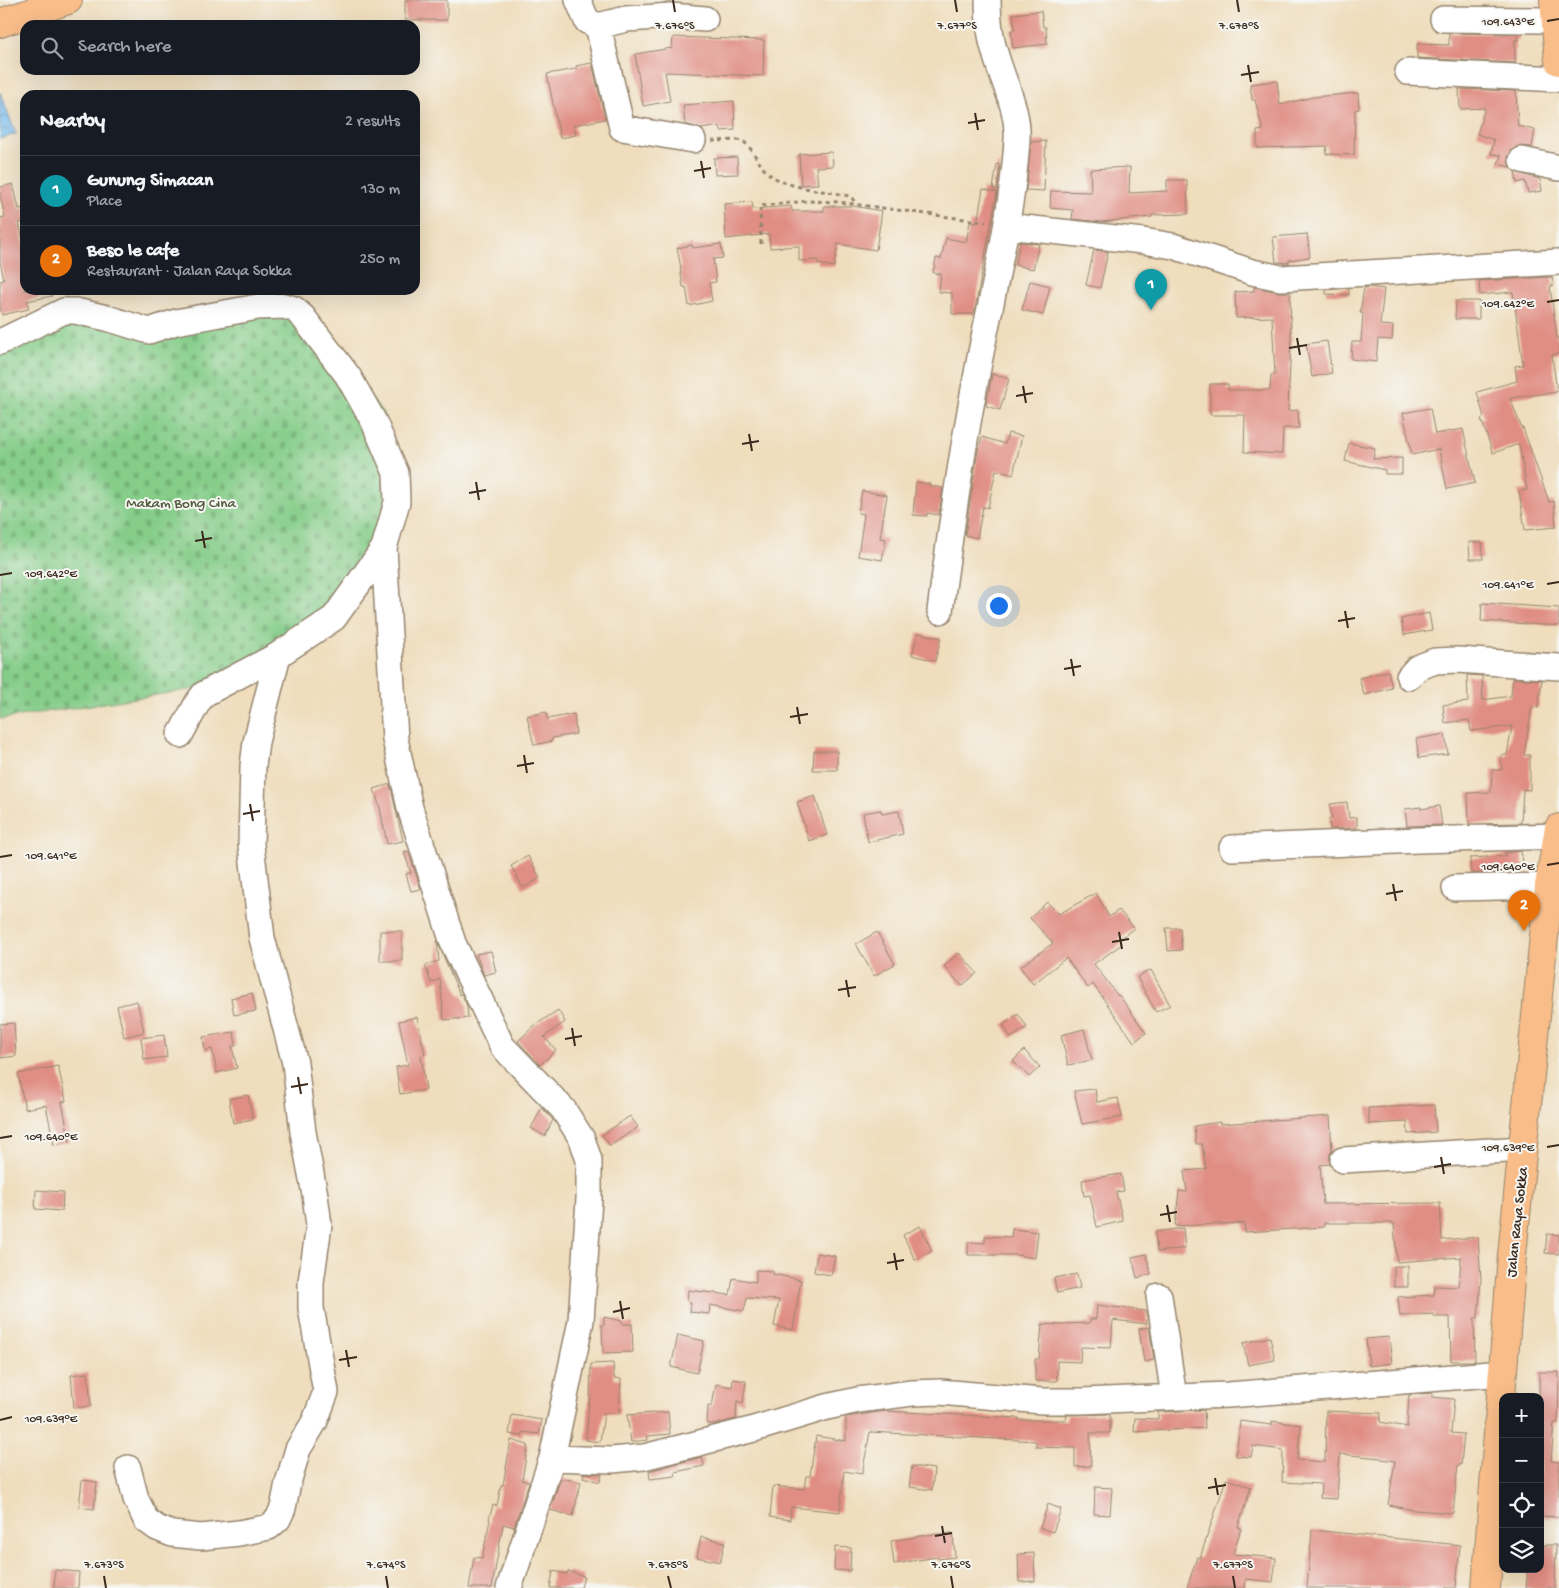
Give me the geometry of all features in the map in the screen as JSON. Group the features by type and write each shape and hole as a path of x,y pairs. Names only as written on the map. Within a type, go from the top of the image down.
{"main road":[{"path":"0,23 68,0"},
{"path":"1554,9 1559,62"},
{"name":"Jalan Raya Sokka","path":"1486,1588 1512,1255 1549,886 1558,832"}],"street":[{"path":"578,0 587,21 598,26 626,19 661,16 705,19"},
{"path":"940,611 952,517 974,389 1007,226 1017,139 1017,120 995,56 988,15 988,0"},
{"path":"1444,19 1541,20 1554,9"},
{"path":"598,26 622,128 692,140"},
{"path":"1408,72 1559,79"},
{"path":"1522,160 1559,168"},
{"path":"1007,226 1173,246 1252,272 1281,278 1559,262"},
{"path":"0,342 64,311 76,311 107,318 149,331 176,322 258,307 284,306 294,309 303,317 348,376 374,422 396,473 397,502 384,548 394,739 410,808 453,943 502,1046 563,1109 582,1139 589,1160 589,1199 581,1321 552,1458 509,1588"},
{"path":"180,735 204,694 278,655 334,618 384,548"},
{"path":"128,1468 136,1499 146,1520 157,1528 172,1534 201,1537 269,1528 278,1520 283,1508 298,1449 315,1421 326,1392 311,1308 311,1282 318,1225 316,1195 303,1132 295,1063 262,938 251,844 252,776 256,742 278,655"},
{"path":"1409,677 1417,668 1435,661 1458,660 1559,667"},
{"path":"1232,848 1558,832"},
{"path":"1455,888 1549,886"},
{"path":"1343,1160 1523,1148"},
{"path":"1159,1296 1174,1397"},
{"path":"552,1458 612,1460 644,1457 754,1429 827,1407 858,1400 912,1393 940,1392 1042,1401 1174,1397 1228,1395 1503,1373"}],"path":[{"path":"692,140 738,140 744,142 758,162 777,180 794,186 849,196 853,199 854,204"},
{"path":"761,244 760,206 807,201 854,204 1007,226"}],"green space":[{"name":"Makam Bong Cina","path":"297,299 383,413 401,505 341,623 214,686 0,719 0,336 65,302 148,326"}],"water":[{"path":"0,92 16,134 0,139"}],"building":[{"path":"405,0 447,0 447,20 405,20"},
{"path":"1041,11 1043,27 1046,27 1047,44 1013,48 1011,30 1015,30 1013,14"},
{"path":"1449,33 1518,34 1519,40 1515,40 1515,63 1417,58 1417,44 1449,45"},
{"path":"673,37 764,40 763,76 665,72 670,101 643,106 635,54 672,48"},
{"path":"592,63 605,119 574,125 576,135 560,138 547,74 576,69 576,66"},
{"path":"1277,81 1280,105 1313,97 1358,93 1359,109 1355,110 1354,155 1326,154 1327,146 1257,148 1257,131 1263,130 1255,100 1252,100 1250,84"},
{"path":"1459,89 1516,91 1518,126 1535,130 1532,147 1518,146 1512,150 1508,157 1510,167 1498,164 1501,155 1491,154 1494,140 1477,134 1485,108 1460,109"},
{"path":"734,101 735,130 721,131 720,126 702,129 685,124 683,105"},
{"path":"1046,141 1044,191 1026,190 1031,142"},
{"path":"832,152 833,166 816,167 818,184 801,185 799,154"},
{"path":"737,157 738,174 715,175 714,158"},
{"path":"997,164 1000,165 997,189 993,189"},
{"path":"1130,167 1129,193 1167,191 1167,180 1187,180 1188,214 1152,215 1152,217 1101,222 1072,219 1073,210 1050,208 1051,191 1091,192 1090,169"},
{"path":"1515,172 1540,179 1542,191 1528,193 1525,181 1517,183"},
{"path":"13,184 20,209 20,295 52,296 27,301 29,309 2,315 0,307 0,281 4,280 0,262 0,218 5,217 0,187"},
{"path":"983,189 997,192 974,314 952,314 952,293 939,292 941,274 933,273 936,258 941,259 946,238 966,242 970,222 977,223"},
{"path":"752,202 753,209 791,206 792,211 824,211 824,206 853,206 882,211 876,250 838,244 834,267 818,264 818,260 799,261 799,246 770,248 769,234 726,239 724,204"},
{"path":"1307,234 1310,257 1289,260 1289,263 1276,262 1273,237"},
{"path":"1020,242 1039,244 1033,269 1015,265"},
{"path":"721,244 723,258 713,259 716,282 709,283 712,301 689,306 686,287 683,287 677,248 692,245 693,248"},
{"path":"1094,250 1108,252 1100,288 1086,285"},
{"path":"1552,277 1553,286 1550,286 1557,338 1559,338 1559,353 1552,355 1557,392 1510,398 1523,428 1549,502 1554,501 1556,527 1525,530 1519,491 1527,490 1519,444 1493,453 1481,419 1484,417 1477,392 1517,381 1515,366 1523,365 1513,292 1480,295 1479,281"},
{"path":"1030,281 1050,286 1043,315 1022,310"},
{"path":"1254,287 1278,292 1290,292 1291,339 1288,411 1298,410 1299,428 1283,428 1282,454 1244,452 1245,415 1210,415 1210,384 1228,384 1228,390 1270,390 1271,375 1275,375 1272,317 1236,318 1235,292 1254,291"},
{"path":"1349,288 1349,295 1326,294 1326,290"},
{"path":"1364,288 1384,289 1380,325 1393,326 1392,340 1378,339 1376,362 1351,359 1352,342 1361,342 1363,313 1360,313"},
{"path":"1456,301 1479,301 1479,319 1455,319"},
{"path":"1327,341 1332,373 1312,377 1306,344"},
{"path":"992,374 1009,379 1000,410 986,406"},
{"path":"1430,408 1435,434 1463,429 1475,483 1447,489 1439,449 1412,455 1403,413"},
{"path":"1008,433 1022,436 1013,475 996,470 988,508 983,507 977,538 965,535 978,450 982,437 1005,444"},
{"path":"1349,443 1375,448 1373,459 1402,458 1402,474 1385,474 1385,470 1345,461"},
{"path":"916,482 943,488 939,515 927,513 927,516 913,515"},
{"path":"862,491 887,495 880,538 886,539 882,560 858,556 864,514 858,513"},
{"path":"1469,542 1482,542 1483,559 1470,559"},
{"path":"1482,603 1559,608 1559,626 1481,621"},
{"path":"1429,613 1432,630 1404,635 1401,619"},
{"path":"918,633 941,638 935,661 912,655"},
{"path":"1388,671 1392,688 1364,695 1359,678"},
{"path":"1467,675 1482,676 1483,700 1511,696 1513,678 1542,680 1538,708 1532,707 1524,755 1530,755 1530,790 1523,789 1521,823 1469,824 1468,793 1491,792 1492,770 1502,770 1501,755 1507,755 1512,726 1471,731 1469,720 1445,723 1443,705 1468,702"},
{"path":"546,712 547,719 574,714 576,734 552,738 552,741 534,745 527,716"},
{"path":"1445,734 1448,754 1419,758 1416,739"},
{"path":"814,751 837,751 837,770 813,770"},
{"path":"390,784 403,841 387,844 374,789"},
{"path":"815,796 827,835 809,841 797,802"},
{"path":"1347,802 1349,818 1357,817 1357,828 1330,829 1329,819 1332,819 1330,804"},
{"path":"1439,806 1442,825 1407,826 1405,809"},
{"path":"881,810 882,814 899,811 903,834 868,842 863,813"},
{"path":"408,851 421,889 411,891 406,874 411,873 404,852"},
{"path":"1521,851 1524,868 1498,873 1471,873 1470,858 1505,856 1505,853"},
{"path":"528,856 540,878 523,888 511,866"},
{"path":"1096,893 1109,917 1119,910 1134,928 1119,940 1122,944 1094,964 1146,1033 1134,1042 1093,984 1088,988 1066,958 1033,984 1020,967 1053,943 1030,918 1047,902 1059,914"},
{"path":"1166,928 1180,928 1182,950 1168,951"},
{"path":"380,931 402,931 402,961 380,961"},
{"path":"877,932 895,964 874,976 856,944"},
{"path":"437,941 460,995 462,994 467,1006 468,1018 444,1020 440,979 431,983 425,965 439,961"},
{"path":"491,951 496,972 484,975 476,954"},
{"path":"959,953 977,973 962,986 944,966"},
{"path":"1151,970 1170,1005 1156,1012 1137,977"},
{"path":"252,993 256,1011 234,1015 231,998"},
{"path":"137,1001 144,1032 124,1037 117,1006"},
{"path":"558,1010 565,1022 544,1037 556,1050 540,1065 518,1041 534,1026"},
{"path":"1018,1014 1027,1027 1011,1038 1003,1025"},
{"path":"417,1017 425,1055 421,1056 426,1090 400,1094 396,1067 408,1065 399,1021"},
{"path":"14,1023 16,1056 0,1058 0,1024"},
{"path":"1084,1029 1092,1060 1068,1065 1061,1035"},
{"path":"234,1032 236,1046 232,1046 237,1068 217,1073 212,1049 205,1051 203,1037"},
{"path":"164,1035 167,1057 144,1060 141,1038"},
{"path":"1024,1050 1040,1067 1029,1077 1013,1061"},
{"path":"58,1066 66,1101 62,1102 70,1142 54,1145 46,1105 25,1109 18,1074"},
{"path":"1095,1089 1097,1102 1118,1098 1122,1117 1082,1124 1074,1091"},
{"path":"248,1095 253,1119 233,1123 229,1099"},
{"path":"1434,1105 1436,1132 1408,1134 1407,1122 1369,1124 1368,1108"},
{"path":"542,1108 553,1120 545,1136 531,1128"},
{"path":"630,1116 638,1127 610,1146 602,1135"},
{"path":"1330,1116 1332,1151 1330,1154 1330,1164 1320,1165 1323,1204 1440,1203 1442,1240 1478,1237 1481,1279 1478,1318 1474,1318 1475,1361 1451,1361 1450,1317 1434,1317 1434,1314 1400,1316 1398,1297 1434,1295 1435,1286 1459,1287 1461,1257 1397,1262 1394,1223 1324,1223 1324,1227 1245,1232 1244,1223 1175,1226 1179,1191 1187,1192 1184,1171 1206,1169 1202,1144 1196,1144 1194,1126 1220,1122 1220,1124"},
{"path":"1121,1174 1124,1191 1116,1192 1123,1221 1097,1227 1090,1195 1084,1196 1082,1180"},
{"path":"36,1190 63,1192 62,1211 35,1209"},
{"path":"920,1226 932,1251 915,1260 903,1235"},
{"path":"1183,1228 1185,1248 1157,1252 1155,1232"},
{"path":"1012,1229 1038,1232 1035,1258 1017,1255 968,1255 968,1242 985,1243 985,1236 1011,1237"},
{"path":"1547,1234 1559,1235 1559,1254 1545,1253"},
{"path":"817,1253 835,1256 831,1275 814,1272"},
{"path":"1146,1254 1151,1274 1137,1278 1132,1257"},
{"path":"1394,1266 1408,1266 1408,1287 1394,1287"},
{"path":"756,1270 773,1271 773,1274 801,1280 793,1330 774,1326 779,1300 747,1298 744,1311 710,1305 709,1314 690,1312 691,1302 687,1301 688,1290 730,1295 733,1278 756,1282"},
{"path":"1077,1274 1080,1288 1057,1293 1054,1278"},
{"path":"1097,1305 1146,1311 1147,1324 1113,1320 1111,1348 1081,1347 1080,1362 1057,1361 1057,1381 1035,1381 1035,1359 1039,1359 1042,1324 1090,1323 1090,1319 1096,1319"},
{"path":"604,1317 622,1321 622,1324 632,1324 633,1352 603,1353 602,1325 604,1325"},
{"path":"1149,1327 1154,1360 1144,1362 1139,1329"},
{"path":"678,1335 704,1341 697,1373 671,1367"},
{"path":"1270,1337 1275,1360 1248,1365 1243,1343"},
{"path":"1389,1337 1392,1363 1369,1366 1366,1339"},
{"path":"613,1363 614,1378 621,1379 619,1414 604,1413 600,1442 586,1440 591,1364"},
{"path":"1539,1372 1559,1372 1558,1423 1554,1423 1551,1461 1559,1462 1559,1517 1544,1516 1544,1393 1539,1393"},
{"path":"88,1373 91,1406 74,1408 71,1375"},
{"path":"733,1379 746,1381 743,1403 737,1401 736,1419 716,1424 707,1424 708,1406 712,1406 716,1384 732,1387"},
{"path":"1432,1393 1432,1397 1454,1399 1451,1433 1464,1434 1461,1465 1458,1465 1453,1513 1414,1510 1388,1505 1395,1461 1340,1454 1337,1499 1320,1498 1321,1484 1282,1482 1283,1450 1253,1446 1251,1457 1236,1456 1240,1421 1272,1425 1272,1421 1301,1425 1297,1460 1325,1462 1326,1411 1381,1413 1380,1422 1407,1427 1409,1395"},
{"path":"1204,1410 1205,1428 1134,1432 1135,1418 1158,1419 1158,1412"},
{"path":"886,1411 1019,1418 1019,1420 1066,1420 1067,1415 1110,1414 1110,1433 1090,1433 1091,1466 1075,1467 1075,1448 1036,1447 1036,1441 870,1432 862,1474 844,1471 840,1512 791,1507 790,1520 770,1517 773,1486 804,1489 806,1476 810,1476 816,1436 846,1441 846,1417"},
{"path":"668,1412 670,1434 647,1436 648,1440 631,1442 627,1415"},
{"path":"512,1415 542,1420 539,1434 523,1432 522,1436 509,1434"},
{"path":"511,1440 528,1445 522,1480 529,1482 514,1527 503,1524 492,1588 469,1588 474,1557 482,1558 493,1505 497,1506 501,1485 503,1485"},
{"path":"702,1457 704,1466 675,1472 676,1476 650,1479 649,1471"},
{"path":"912,1466 934,1469 932,1490 909,1487"},
{"path":"584,1473 602,1474 600,1482 583,1477"},
{"path":"561,1478 581,1482 573,1516 550,1510"},
{"path":"1226,1479 1251,1487 1238,1527 1241,1528 1233,1554 1276,1558 1273,1582 1246,1579 1245,1588 1187,1588 1197,1557 1200,1558"},
{"path":"82,1480 97,1482 94,1509 79,1507"},
{"path":"1095,1487 1112,1488 1110,1515 1094,1514"},
{"path":"1048,1504 1061,1509 1053,1532 1040,1528"},
{"path":"1312,1530 1460,1545 1456,1588 1307,1588"},
{"path":"953,1533 955,1557 938,1559 937,1557 894,1564 891,1541"},
{"path":"701,1537 725,1542 720,1562 697,1557"},
{"path":"1544,1545 1556,1545 1555,1588 1526,1588 1528,1573 1544,1573"},
{"path":"835,1547 851,1548 850,1571 834,1570"},
{"path":"1034,1553 1035,1581 1019,1582 1018,1554"},
{"path":"55,1570 79,1572 78,1588 54,1588"},
{"path":"553,1571 567,1574 568,1571 584,1576 581,1588 550,1588"}],"place":[{"name":"Gunung Simacan","path":"1151,310"},
{"name":"Beso le cafe","path":"1524,931"}]}
